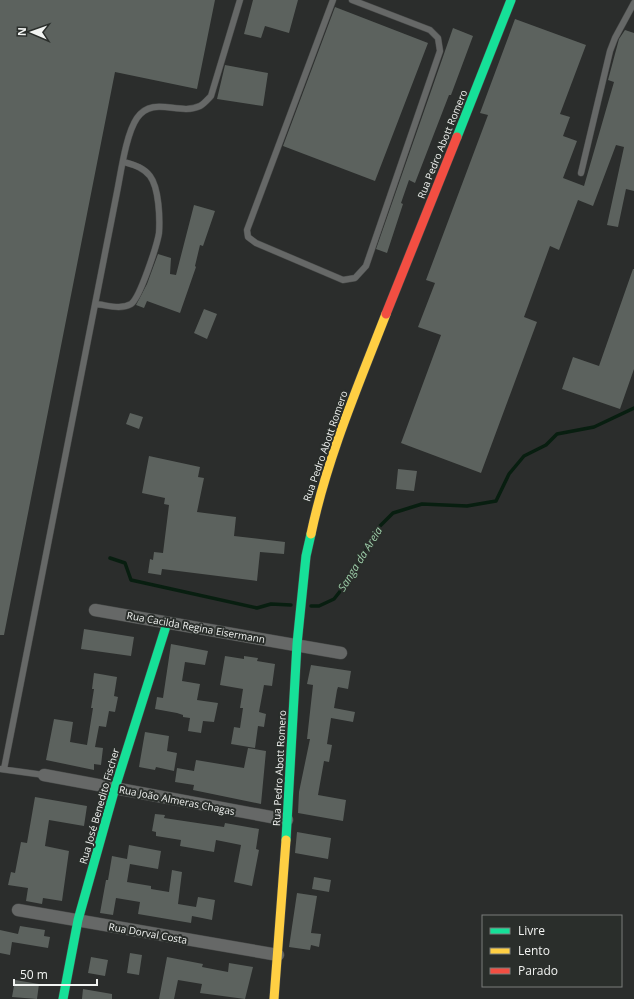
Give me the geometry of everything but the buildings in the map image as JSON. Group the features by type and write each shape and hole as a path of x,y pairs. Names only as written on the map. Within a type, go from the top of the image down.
{"street":[{"name":"Rua Pedro Abott Romero","path":"274,999 287,820 297,644 306,556 318,500 344,422 511,0"},
{"name":"Rua Cacilda Regina Eisermann","path":"95,610 341,652"},
{"name":"Rua José Benedito Fischer","path":"63,999 78,920 115,788 167,622"},
{"name":"Rua João Almeras Chagas","path":"44,775 287,820"},
{"name":"Rua Dorval Costa","path":"18,910 278,955"}],"lane":[{"path":"44,775 2,769 130,134 137,118 148,107 162,106 186,109 200,106 212,96 240,0"},
{"path":"333,0 247,230 248,237 256,243 343,280 355,278 366,266 440,51 438,38 430,30 352,0"},
{"path":"581,174 610,50 614,38 634,3"},
{"path":"95,304 122,308 132,303 141,291 159,234 158,199 151,177 142,168 124,162"}],"waterway":[{"name":"Sanga da Areia","path":"311,606 319,606 334,599 349,580 378,528 393,513 422,504 467,506 496,501 509,474 524,456 546,445 557,434 594,427 634,408"},
{"name":"Sanga da Areia","path":"110,558 125,563 131,580 257,608 271,604 291,605"}],"traffic: fast":[{"path":"457,137 511,0"},
{"path":"286,840 297,644 306,556 311,534"},
{"path":"63,999 78,920 115,788 167,623"}],"traffic: slow":[{"path":"311,534 334,450 386,314"},
{"path":"274,999 286,840"}],"traffic: jam":[{"path":"386,314 457,137"}]}
